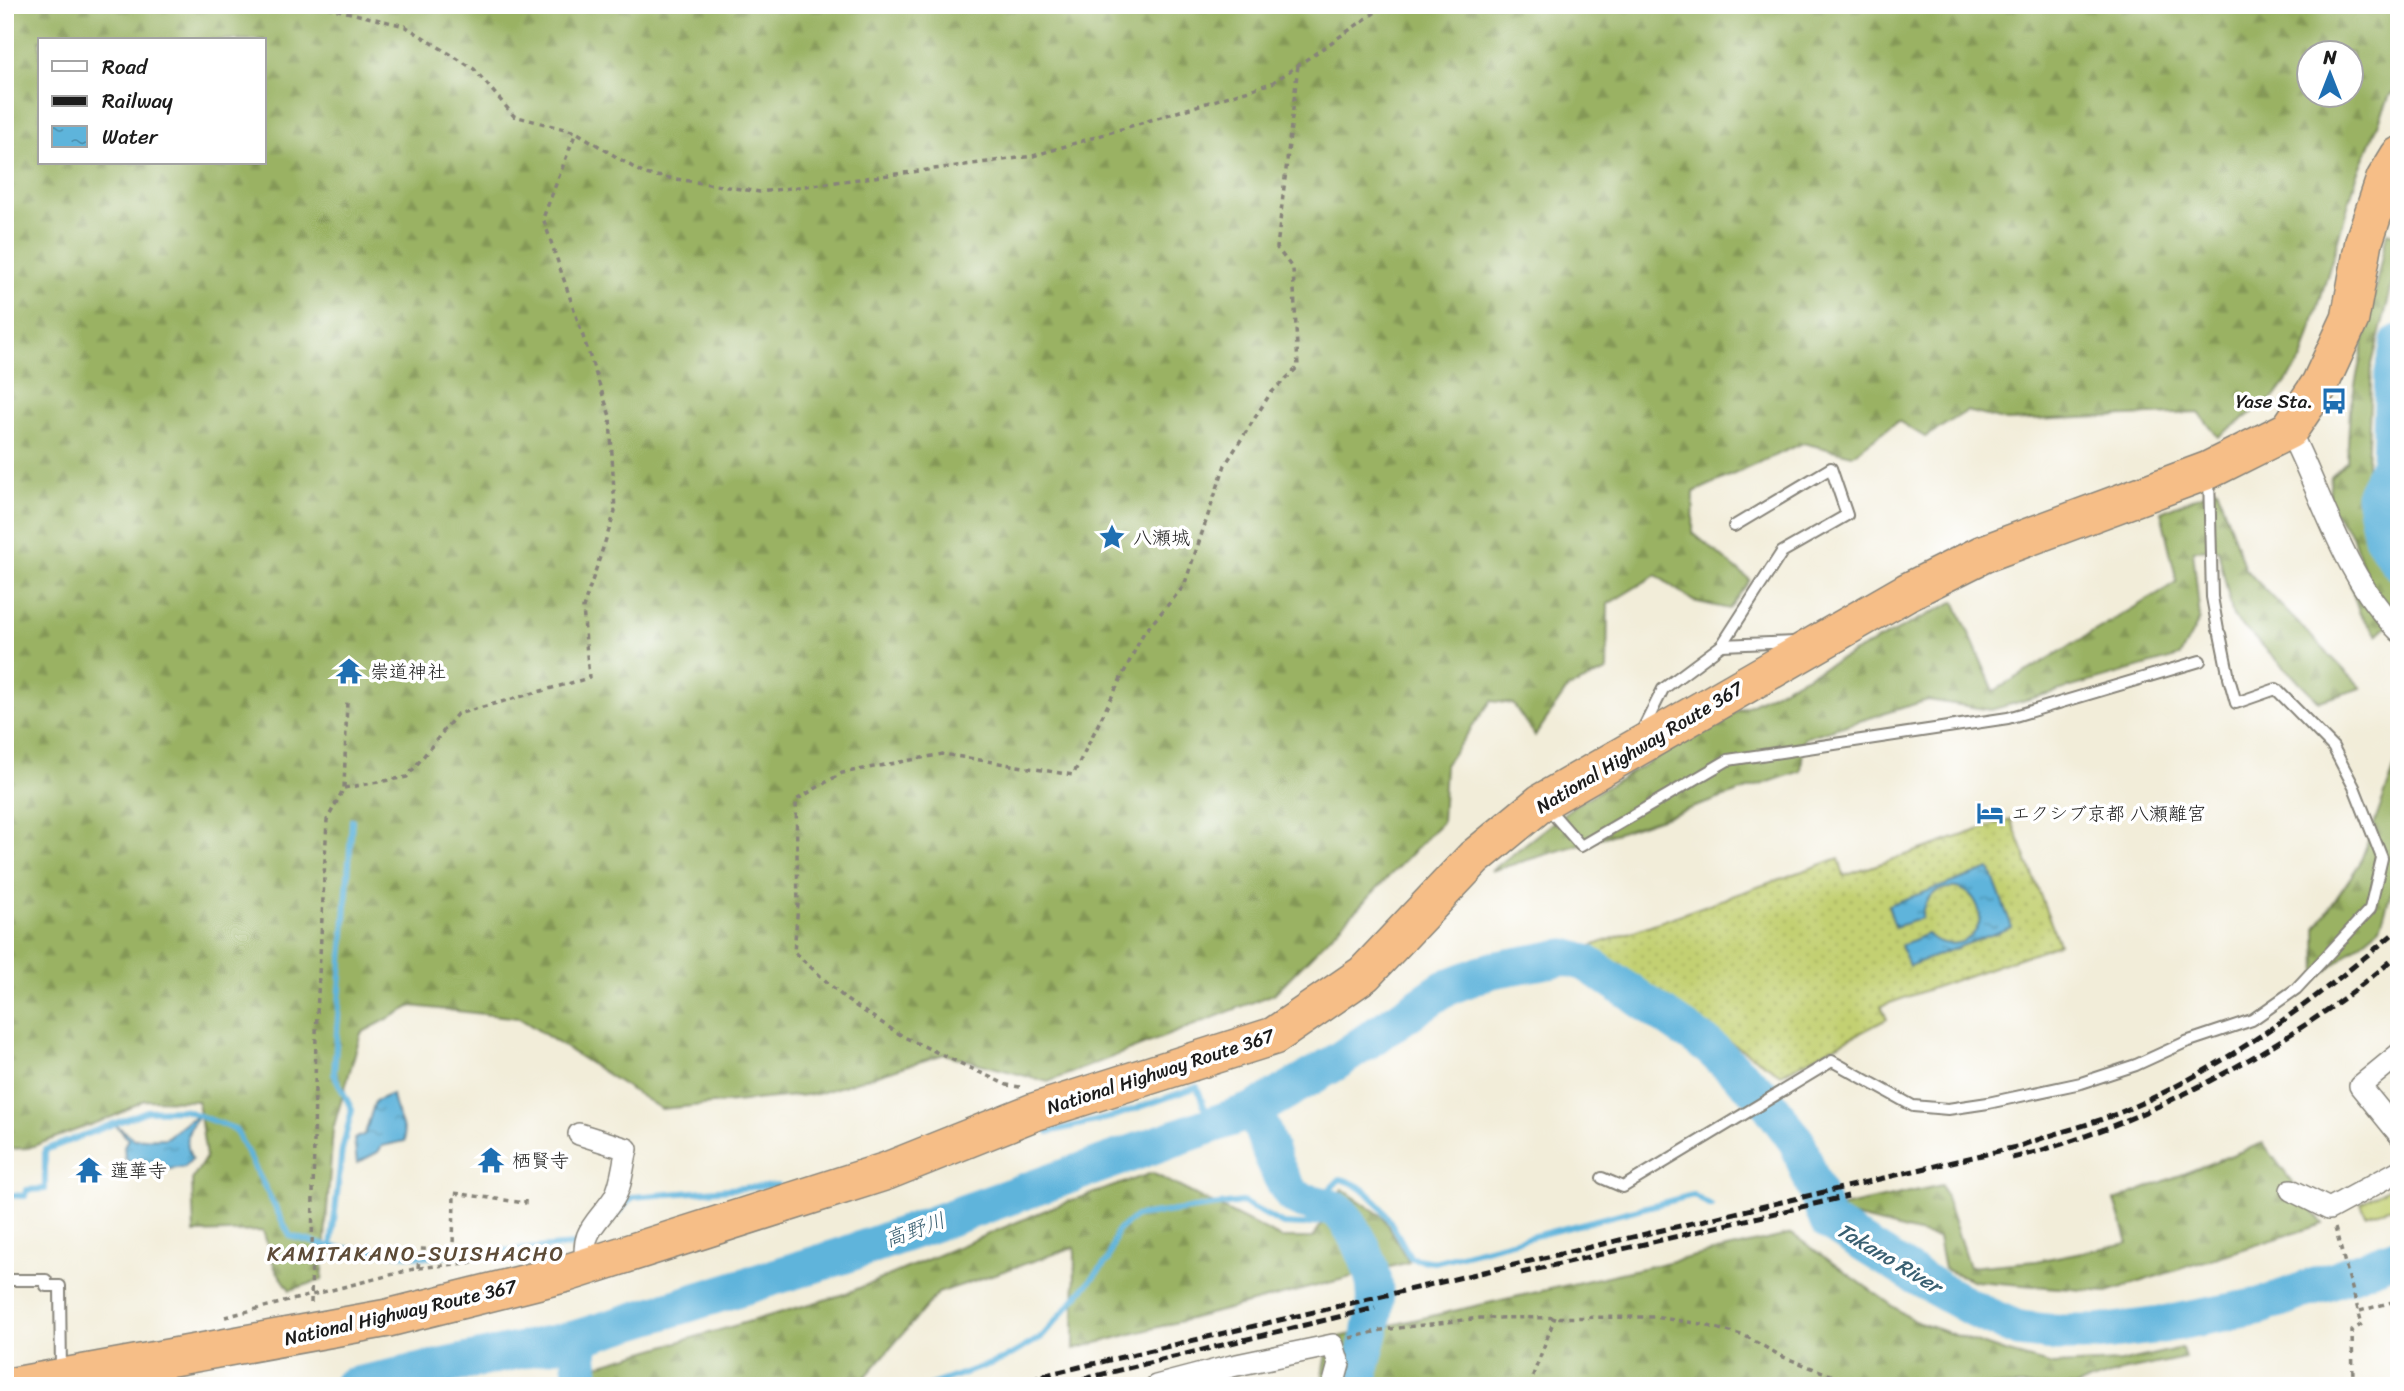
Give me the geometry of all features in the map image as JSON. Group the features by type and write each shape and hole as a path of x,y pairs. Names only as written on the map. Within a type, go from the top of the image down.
{"highway":[{"name":"National Highway Route 367","path":"14,1386 388,1318 587,1266 887,1171 1034,1112 1274,1036 1364,974 1474,858 1542,802 1907,592 1983,554 2209,470 2289,430 2320,384 2350,318 2364,241 2385,179 2399,156"}],"street":[{"path":"2289,430 2356,573 2381,614 2399,631"},
{"path":"2399,1054 2360,1086 2399,1134"},
{"path":"579,1134 627,1149 616,1196 592,1224 583,1250 587,1266"},
{"path":"2291,1190 2329,1209 2399,1171"},
{"path":"1156,1386 1232,1366 1333,1345 1339,1364 1333,1386"}],"lane":[{"path":"1634,748 1663,689 1722,645 1782,552 1847,515 1830,468 1734,526"},
{"path":"1602,1178 1623,1187 1832,1061 1913,1106 1948,1109 2081,1083 2136,1065 2186,1042 2252,1020 2296,989 2370,909 2382,858 2354,786 2333,747 2276,689 2236,703 2212,597 2209,470"},
{"path":"1722,645 1820,641"},
{"path":"1542,802 1581,846 1728,760 2008,718 2223,655"},
{"path":"5,1280 46,1280 46,1286 60,1286 61,1378"}],"path":[{"path":"317,5 405,26 474,69 514,116 576,132 644,174 760,192 1033,156 1272,83 1386,5"},
{"path":"1028,1088 1007,1085 904,1037 848,1001 794,952 797,905 796,800 842,772 943,754 1073,775 1143,634 1184,586 1225,465 1270,394 1298,367 1293,269 1277,248 1298,65"},
{"path":"344,788 407,777 457,714 589,678 583,608 615,512 610,416 543,218 576,132"},
{"path":"312,1333 316,1034 327,820 344,788 347,700"},
{"path":"418,1268 420,1249 453,1250 454,1193 525,1203 525,1200"},
{"path":"2333,1224 2362,1324 2352,1331 2353,1380 2341,1386"},
{"path":"220,1319 418,1268 501,1259"},
{"path":"2360,1311 2399,1300"},
{"path":"1529,1386 1555,1317"},
{"path":"1359,1334 1480,1318 1654,1317 1702,1324 1745,1336 1782,1356 1859,1386"}],"green space":[{"path":"5,5 2399,5 2399,88 2390,95 2357,176 2302,360 2276,396 2218,437 2199,413 2007,421 1967,411 1925,437 1898,421 1852,455 1803,443 1694,492 1693,533 1750,580 1729,609 1693,601 1656,575 1608,604 1607,671 1568,688 1535,736 1513,704 1491,701 1445,765 1442,822 1274,994 1048,1082 944,1054 817,1094 661,1109 519,1018 412,1006 361,1033 333,1129 322,1280 290,1290 275,1268 263,1231 194,1233 192,1180 206,1157 198,1101 144,1100 114,1116 28,1148 5,1149"},
{"path":"2387,232 2399,236 2399,258 2372,364 2367,464 2376,537 2399,580 2399,614 2377,635 2359,612 2350,584 2365,573 2352,534 2328,505 2331,476 2347,461 2350,409"},
{"path":"2217,488 2245,569 2362,688 2319,701 2233,617 2218,549 2193,550 2200,619 2180,656 1991,710 1928,700 1804,738 1801,771 1624,831 1491,871 1575,805 1738,711 1955,601 1994,691 2177,582 2161,512"},
{"path":"2397,761 2399,868 2380,927 2317,979 2316,928 2360,863"},
{"path":"2011,819 2059,944 1881,1006 1887,1019 1781,1074 1583,949 1839,858 1844,876"},
{"path":"2263,1143 2323,1224 2107,1292 1975,1281 1944,1269 1938,1238 1842,1214 1842,1207 1942,1185 1969,1267 2036,1261 2128,1243 2115,1200"},
{"path":"1152,1173 1281,1238 1313,1238 1342,1189 1382,1216 1409,1262 1074,1349 1075,1247 938,1293 861,1382 834,1386 525,1386 845,1294 1053,1207"},
{"path":"2399,1182 2399,1205 2366,1215 2361,1203"},
{"path":"1792,1234 1914,1321 2005,1352 2053,1365 2120,1362 2182,1348 2185,1358 2122,1371 2076,1386 1321,1386 1330,1339"}],"water":[{"path":"1990,869 2012,927 1909,966 1901,945 1927,934 1937,941 1959,943 1975,932 1979,923 1979,912 1968,893 1951,888 1934,893 1923,908 1922,918 1895,927 1888,905"},
{"path":"392,1094 405,1141 382,1146 378,1152 357,1163 354,1139 365,1134 375,1101"},
{"path":"199,1116 189,1131 188,1147 192,1159 185,1167 140,1173 125,1158 124,1146 128,1139 116,1125 134,1139 166,1138 189,1120"}],"waterway":[{"name":"Takano River","path":"2399,343 2393,374 2390,462 2374,496 2382,537 2399,563"},
{"path":"331,1247 342,1150 352,1110 334,1074 352,820"},
{"name":"高野川","path":"351,1386 578,1338 842,1256 1254,1110 1335,1063 1445,988 1492,970 1565,957 1586,963 1709,1047 1763,1096 1797,1142 1828,1222 1915,1276 1979,1312 2018,1329 2055,1333 2097,1333 2161,1325 2260,1306 2399,1256"},
{"path":"1048,1132 1112,1117 1197,1087 1211,1125"},
{"path":"5,1195 25,1196 26,1190 45,1189 45,1150 147,1111 184,1110 235,1129 290,1236 331,1247 430,1257 575,1245 581,1242"},
{"path":"1254,1110 1275,1164 1291,1193 1301,1200 1331,1207 1340,1213 1361,1245 1370,1266 1374,1284 1374,1316 1358,1386"},
{"path":"928,1386 1004,1359 1042,1337 1108,1260 1117,1231 1136,1216 1242,1202 1283,1224 1304,1225 1323,1221 1328,1191 1340,1179 1353,1183 1374,1199 1411,1258 1434,1262 1693,1195 1711,1206"},
{"path":"597,1234 633,1197 778,1185"},
{"path":"578,1338 582,1386"}],"railway":[{"path":"999,1386 2020,1146 2121,1112 2206,1069 2306,1004 2399,929"},
{"path":"2012,1158 2112,1126 2216,1077 2315,1018 2399,954"},
{"path":"1521,1273 1848,1196"},
{"path":"1054,1386 1375,1308"}],"place":[{"name":"Yase Sta.","path":"2334,401"},
{"name":"八瀬城","path":"1112,537"},
{"name":"崇道神社","path":"349,671"},
{"name":"エクシブ京都 八瀬離宮","path":"1990,813"},
{"name":"栖賢寺","path":"491,1160"},
{"name":"蓮華寺","path":"89,1170"}],"district":[{"name":"KAMITAKANO-SUISHACHO","path":"416,1254"}]}
